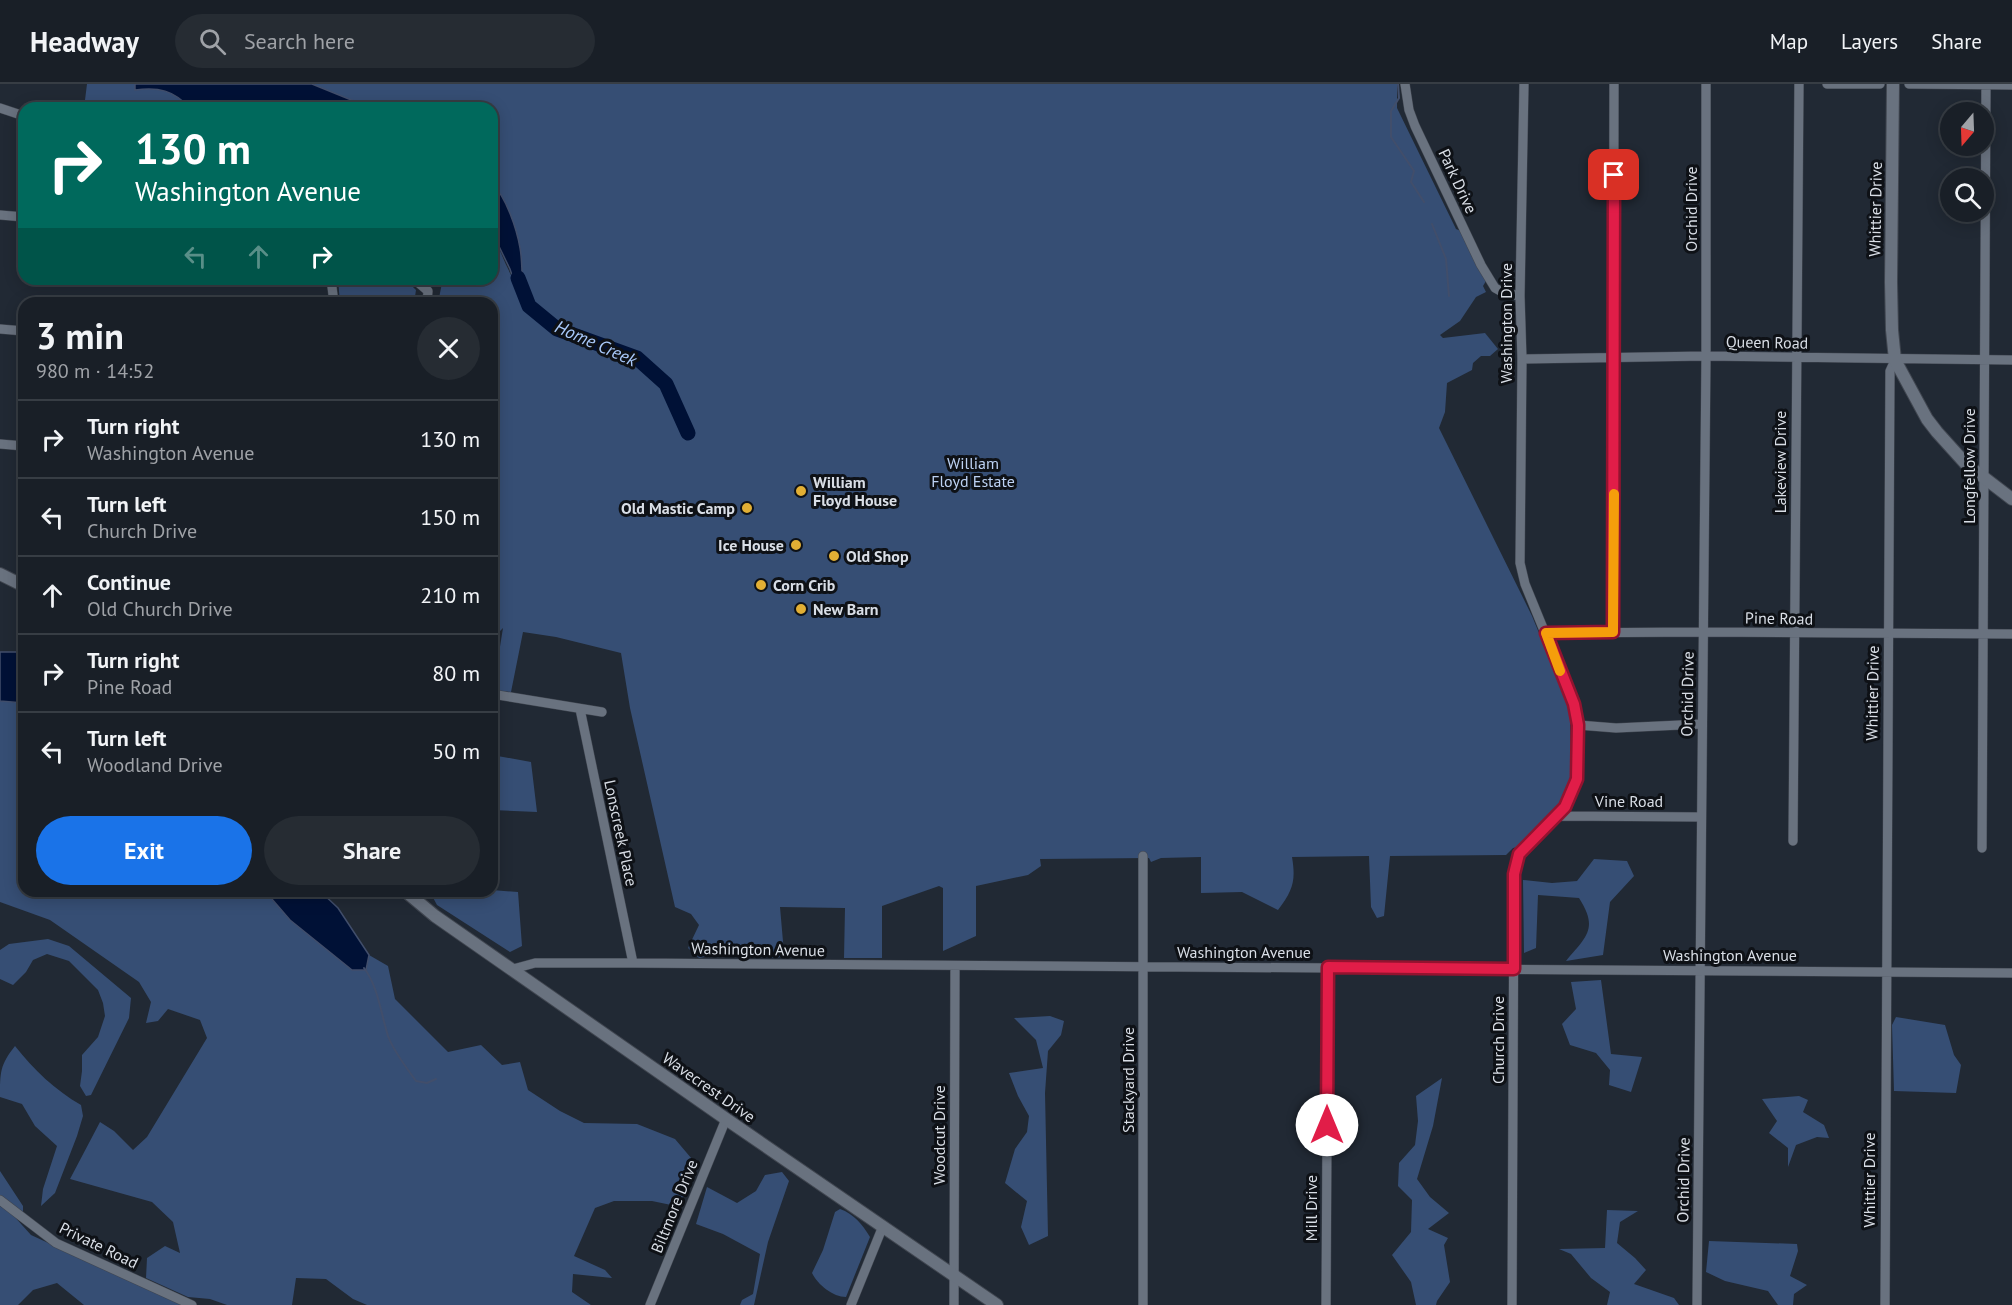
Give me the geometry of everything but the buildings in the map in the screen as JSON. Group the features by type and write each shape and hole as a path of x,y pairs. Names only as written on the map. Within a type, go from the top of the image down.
{"street":[{"name":"Park Drive","path":"1405,84 1409,110 1415,126 1481,264 1495,288 1504,293 1520,296"},
{"name":"Washington Drive","path":"1524,84 1520,296 1522,359 1520,563 1525,584 1546,633"},
{"path":"1613,632 1614,84"},
{"name":"Orchid Drive","path":"1697,1305 1706,356 1706,84"},
{"name":"Lakeview Drive","path":"1793,841 1799,84"},
{"path":"1827,84 1880,84"},
{"name":"Whittier Drive","path":"1885,1305 1890,370 1895,360 1891,282 1893,84"},
{"path":"1908,84 2012,85"},
{"name":"Longfellow Drive","path":"1982,848 1986,84"},
{"path":"0,108 18,114"},
{"path":"0,215 18,216"},
{"path":"421,285 428,291 428,297"},
{"path":"0,329 18,330"},
{"name":"Queen Road","path":"1522,359 1706,356 2012,360"},
{"path":"1895,360 1927,418 1965,463 2012,499"},
{"path":"0,444 18,446"},
{"path":"0,574 18,583"},
{"name":"Pine Road","path":"1546,633 2012,634"},
{"name":"Church Drive","path":"1512,1305 1515,865 1526,845 1557,816 1572,794 1577,779 1578,725 1574,704 1546,633"},
{"path":"498,695 602,712"},
{"name":"Lonscreek Place","path":"580,709 633,963"},
{"path":"1578,725 1616,728 1702,724"},
{"name":"Vine Road","path":"1557,816 1701,817"},
{"name":"Stackyard Drive","path":"1143,856 1143,1305"},
{"name":"Wavecrest Drive","path":"412,897 435,916 997,1305"},
{"name":"Washington Avenue","path":"513,969 535,963 633,963 2012,973"},
{"name":"Woodcut Drive","path":"954,1305 955,966"},
{"name":"Mill Drive","path":"1326,1305 1328,967"},
{"name":"Biltmore Drive","path":"650,1305 726,1119"},
{"name":"Private Road","path":"0,1200 56,1243 192,1305"},
{"path":"851,1305 883,1226"}],"green space":[{"path":"87,84 135,84 135,90 166,91 184,102 85,102"},
{"name":"William Floyd Estate","path":"289,84 1397,84 1397,108 1456,229 1463,232 1486,281 1483,286 1486,292 1476,297 1460,321 1440,335 1443,338 1485,333 1498,349 1490,356 1481,356 1473,363 1472,370 1447,383 1445,412 1439,428 1532,616 1570,708 1571,770 1568,790 1563,794 1562,802 1518,847 1513,848 1506,855 1390,856 1384,916 1377,918 1371,907 1369,856 1292,857 1294,873 1292,885 1278,910 1242,892 1201,893 1201,857 1161,858 1151,862 1149,858 1040,859 1041,866 1028,875 976,886 976,936 943,951 943,888 939,886 882,906 882,958 844,958 845,908 780,907 784,953 778,958 713,955 712,952 710,956 699,958 688,948 699,925 691,914 675,907 630,708 621,653 556,637 523,632 511,692 498,691 498,659 503,628 498,633 498,297 439,297 442,285 498,285 498,246 510,273 524,294 521,269 498,215 498,102 340,102"},
{"path":"338,285 411,285 416,290 415,297 340,297"},
{"path":"0,701 18,702 18,897 270,897 290,920 366,970 369,955 388,966 395,999 448,1052 481,1045 502,1065 520,1062 528,1090 560,1111 584,1123 637,1124 675,1139 697,1165 684,1196 676,1206 652,1201 614,1201 595,1208 574,1256 605,1270 612,1278 573,1274 572,1292 591,1305 367,1305 353,1299 326,1279 296,1278 292,1305 227,1305 210,1299 188,1297 146,1278 147,1258 165,1246 180,1253 173,1222 152,1202 70,1179 100,1122 114,1131 133,1150 147,1137 207,1038 200,1020 168,1009 158,1021 146,1023 151,1002 139,982 50,920 0,902"},
{"path":"498,756 531,762 537,812 498,810"},
{"path":"1594,859 1627,861 1634,876 1610,902 1603,955 1566,961 1588,932 1589,925 1585,909 1579,898 1538,895 1536,948 1524,953 1523,880 1552,883 1577,881"},
{"path":"498,890 518,892 522,946 510,952 437,905 433,897 498,897"},
{"path":"48,939 69,946 131,998 129,1018 91,1095 86,1096 80,1086 82,1055 98,1037 105,1016 98,990 69,961 47,954 33,960 26,972 13,985 0,979 0,950 9,944"},
{"path":"1601,980 1611,1054 1642,1057 1631,1092 1609,1085 1610,1070 1596,1053 1570,1045 1562,1024 1576,1009 1571,982"},
{"path":"1050,1016 1064,1021 1061,1035 1048,1051 1045,1093 1048,1236 1029,1245 1021,1227 1027,1201 1005,1183 1015,1149 1027,1132 1029,1116 1009,1073 1043,1068 1036,1040 1014,1018"},
{"path":"1896,1017 1945,1025 1954,1055 1961,1065 1956,1093 1894,1091 1892,1025"},
{"path":"15,1046 45,1079 81,1105 83,1116 55,1193 41,1206 43,1189 57,1146 35,1126 22,1104 0,1097 2,1069 6,1058"},
{"path":"1442,1078 1433,1126 1417,1179 1430,1197 1449,1213 1428,1229 1448,1238 1444,1245 1450,1282 1436,1305 1416,1305 1411,1282 1392,1255 1411,1232 1412,1200 1398,1186 1399,1163 1415,1145 1418,1121 1416,1096"},
{"path":"1799,1096 1808,1100 1803,1112 1824,1125 1829,1138 1817,1137 1796,1145 1788,1167 1788,1148 1769,1133 1777,1121 1762,1099"},
{"path":"0,1171 23,1206 23,1214 0,1196"},
{"path":"782,1172 789,1181 768,1242 754,1305 740,1305 742,1300 753,1294 760,1254 723,1234 696,1224 707,1187 737,1203 756,1191 765,1175"},
{"path":"0,1206 13,1215 31,1235 183,1305 84,1305 57,1283 33,1290 18,1305 0,1305"},
{"path":"840,1209 857,1220 870,1237 846,1297 826,1290 812,1273 823,1250 835,1212"},
{"path":"1607,1210 1638,1211 1620,1222 1617,1243 1646,1270 1634,1284 1674,1298 1679,1305 1607,1305 1610,1292 1591,1278 1571,1254 1559,1249 1605,1248"},
{"path":"1709,1241 1797,1244 1798,1251 1790,1276 1807,1285 1794,1294 1793,1305 1778,1305 1768,1291 1725,1281 1706,1272"}],"shaded area":[{"path":"135,84 312,84 356,102 183,102 165,91 135,90"},
{"path":"498,191 516,232 521,254 524,295 515,284 498,244"},
{"path":"0,652 18,652 18,702 0,701"},
{"path":"270,897 326,897 338,908 369,955 366,970 352,970 290,920"}],"waterway":[{"path":"1398,84 1399,98 1391,111 1391,137 1414,171 1411,182 1424,202"},
{"path":"1432,224 1446,259 1449,296"},
{"name":"Home Creek","path":"518,278 529,306 557,329 637,358 666,384 688,433"},
{"path":"364,968 376,992 388,1036 400,1059 416,1081 427,1083 436,1079"}],"slow traffic":[{"path":"1560,671 1546,633 1613,632 1614,494"}],"place":[{"name":"William Floyd House","path":"801,491"},
{"name":"Old Mastic Camp","path":"747,508"},
{"name":"Ice House","path":"796,545"},
{"name":"Old Shop","path":"834,556"},
{"name":"Corn Crib","path":"761,585"},
{"name":"New Barn","path":"801,609"}],"route":[{"path":"1327,1125 1328,967 1514,969 1515,865 1526,845 1565,807 1577,779 1578,725 1574,704 1546,633 1613,632 1614,175"}]}
